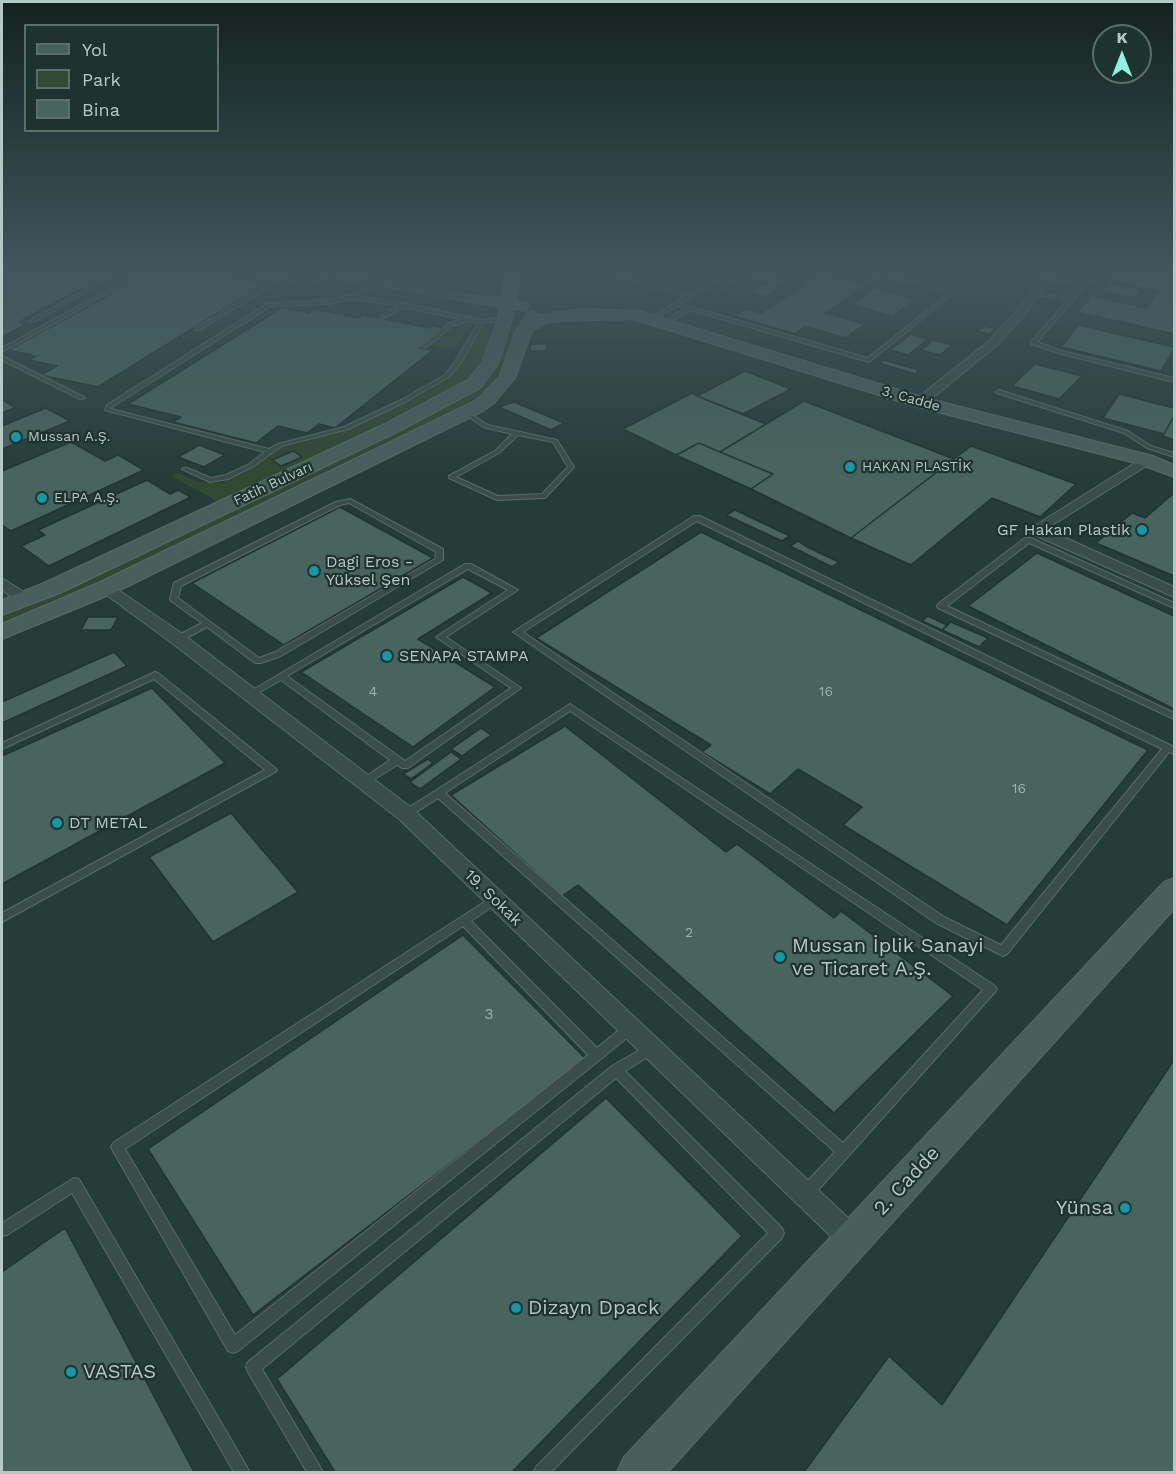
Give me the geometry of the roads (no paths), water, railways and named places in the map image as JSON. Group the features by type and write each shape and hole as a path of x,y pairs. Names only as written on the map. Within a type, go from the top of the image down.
{"main road":[{"name":"Fatih Bulvarı","path":"2,608 210,514 461,393 474,384 486,371 495,342"},
{"path":"2,632 106,588 466,413 487,400 504,383 520,342"},
{"name":"3. Cadde","path":"724,342 920,402 1146,460 1174,471"},
{"name":"2. Cadde","path":"639,1473 1174,890"}],"street":[{"path":"920,402 994,342"},
{"path":"1146,460 1035,530 1174,592"},
{"path":"2,583 24,599"},
{"name":"19. Sokak","path":"106,588 178,639 406,814 853,1240"}],"lane":[{"path":"2,350 17,342"},
{"path":"211,342 110,406 108,410 268,451"},
{"path":"425,346 430,342"},
{"path":"185,469 210,480 218,479 250,466 268,451 288,442 346,428 436,383 453,370 469,342"},
{"path":"806,342 869,360 891,342"},
{"path":"1034,342 1060,352 1174,380"},
{"path":"2,358 82,398"},
{"path":"999,392 1125,432 1149,447 1174,455"},
{"path":"466,413 486,426 555,441 571,467 544,496 497,498 451,477 497,452 517,433"},
{"path":"350,501 440,551 439,560 278,654 258,661 207,624 174,599 177,585 338,503 350,501"},
{"path":"698,518 1171,749 1003,951 940,920 517,632 698,518"},
{"path":"1174,606 1028,540 941,606 1174,716"},
{"path":"250,694 468,566 514,590 440,637 517,688 405,766 281,676"},
{"path":"178,639 207,624"},
{"path":"2,746 155,675 272,770 2,918"},
{"path":"406,814 570,707 991,989 805,1195"},
{"path":"364,782 397,760"},
{"path":"438,793 844,1152"},
{"path":"495,899 117,1148 233,1346 629,1029"},
{"path":"464,920 596,1055"},
{"path":"315,1473 253,1367 616,1070 650,1049"},
{"path":"541,1473 777,1233 616,1070"},
{"path":"2,1230 74,1184 242,1473"}],"place":[{"name":"Mussan A.Ş.","path":"16,437"},
{"name":"HAKAN PLASTİK","path":"850,467"},
{"name":"ELPA A.Ş.","path":"42,498"},
{"name":"GF Hakan Plastik","path":"1142,530"},
{"name":"Dagi Eros - Yüksel Şen","path":"314,571"},
{"name":"SENAPA STAMPA","path":"387,656"},
{"name":"DT METAL","path":"57,823"},
{"name":"Mussan İplik Sanayi ve Ticaret A.Ş.","path":"780,957"},
{"name":"Yünsa","path":"1125,1208"},
{"name":"Dizayn Dpack","path":"516,1308"},
{"name":"VASTAS","path":"71,1372"}]}
